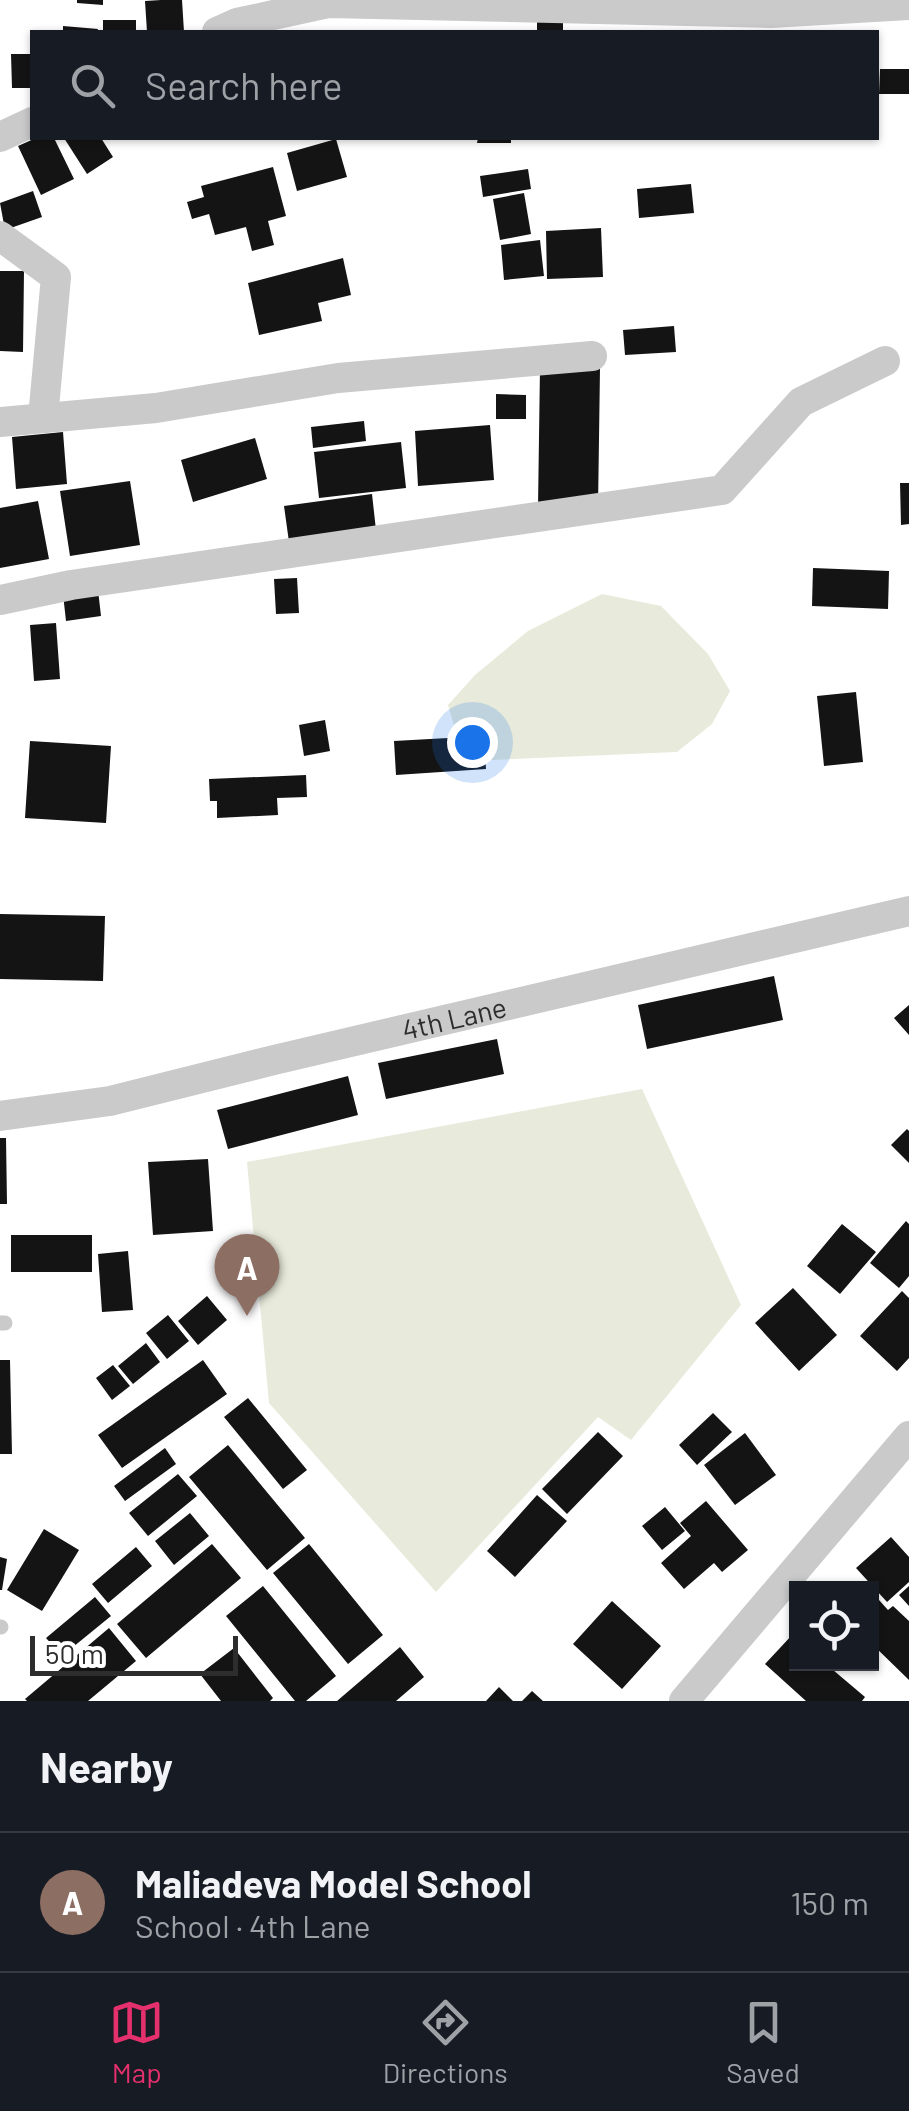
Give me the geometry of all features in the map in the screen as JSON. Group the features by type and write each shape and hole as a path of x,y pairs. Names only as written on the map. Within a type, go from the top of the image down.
{"street":[{"path":"221,30 328,2 619,5 771,13 909,5"},
{"path":"0,137 30,123"},
{"path":"0,236 56,277 43,418"},
{"path":"0,422 156,408 338,378 592,356"},
{"path":"0,600 71,584 722,490 802,402 885,362"},
{"name":"4th Lane","path":"0,1116 110,1101 909,911"},
{"path":"684,1701 909,1436"}],"green space":[{"path":"602,594 661,606 708,654 730,691 712,724 677,752 492,760 459,742 448,705 475,675 528,631"},
{"path":"642,1089 741,1305 631,1440 598,1417 436,1592 269,1403 247,1162"}],"building":[{"path":"103,0 103,5 77,3"},
{"path":"182,0 184,30 147,30 145,1"},
{"path":"537,15 563,15 563,30 537,30"},
{"path":"103,20 136,20 136,30 103,30"},
{"path":"63,26 98,29 98,30 63,30"},
{"path":"11,54 30,54 30,88 12,88"},
{"path":"880,69 909,69 909,94 879,94"},
{"path":"32,140 55,140 74,179 41,195 18,146"},
{"path":"65,140 102,140 113,157 87,174"},
{"path":"336,140 347,177 297,191 287,153"},
{"path":"478,140 511,140 511,143 477,143"},
{"path":"273,167 286,216 268,221 274,245 252,251 246,227 215,235 209,214 192,219 187,202 204,197 201,186"},
{"path":"528,169 531,189 483,197 480,176"},
{"path":"691,184 694,213 639,218 637,189"},
{"path":"33,191 42,217 5,230 0,203"},
{"path":"524,193 531,234 500,240 493,199"},
{"path":"601,228 603,277 547,279 546,231"},
{"path":"540,240 544,276 504,280 501,245"},
{"path":"343,258 351,295 318,303 322,321 259,335 248,283"},
{"path":"0,271 24,271 23,352 0,351"},
{"path":"674,326 676,352 625,355 623,330"},
{"path":"540,367 600,368 598,508 538,507"},
{"path":"496,394 526,395 526,419 496,419"},
{"path":"364,421 366,441 313,448 311,427"},
{"path":"490,425 494,480 418,486 415,431"},
{"path":"63,432 67,484 16,489 12,437"},
{"path":"255,438 267,479 193,502 181,460"},
{"path":"401,442 406,488 319,498 314,452"},
{"path":"130,481 140,545 70,556 60,491"},
{"path":"900,483 909,483 909,524 901,525"},
{"path":"372,494 376,530 289,542 284,506"},
{"path":"38,501 49,559 0,568 0,508"},
{"path":"813,568 889,571 888,609 812,606"},
{"path":"297,578 299,613 276,614 274,579"},
{"path":"98,590 101,616 66,621 63,594"},
{"path":"56,623 60,679 34,681 30,625"},
{"path":"856,692 863,762 824,766 817,696"},
{"path":"325,720 330,751 304,756 299,725"},
{"path":"484,736 486,769 396,775 394,741"},
{"path":"30,741 111,746 106,823 25,818"},
{"path":"306,775 307,797 277,798 278,815 217,818 217,801 210,801 209,779"},
{"path":"0,914 105,916 103,981 0,979"},
{"path":"774,976 783,1020 647,1049 638,1005"},
{"path":"909,1005 909,1035 894,1018"},
{"path":"497,1039 504,1074 386,1099 378,1063"},
{"path":"348,1076 358,1115 228,1149 217,1110"},
{"path":"909,1131 909,1163 891,1145"},
{"path":"0,1138 6,1138 7,1204 0,1204"},
{"path":"208,1159 213,1231 153,1235 148,1162"},
{"path":"906,1221 909,1276 899,1288 870,1263"},
{"path":"842,1224 876,1252 840,1294 807,1266"},
{"path":"11,1235 92,1235 92,1272 11,1272"},
{"path":"128,1251 133,1310 102,1312 98,1254"},
{"path":"793,1288 837,1335 799,1371 755,1323"},
{"path":"902,1291 909,1298 909,1358 897,1371 860,1336"},
{"path":"207,1296 227,1320 198,1345 178,1321"},
{"path":"168,1315 189,1341 167,1359 146,1333"},
{"path":"146,1343 160,1362 133,1384 118,1366"},
{"path":"0,1360 10,1360 12,1454 0,1454"},
{"path":"203,1360 227,1394 122,1468 98,1435"},
{"path":"113,1365 130,1386 112,1400 96,1378"},
{"path":"248,1398 307,1470 283,1489 224,1417"},
{"path":"713,1413 732,1432 697,1465 679,1445"},
{"path":"598,1432 623,1456 567,1514 542,1489"},
{"path":"745,1433 776,1475 735,1505 704,1465"},
{"path":"228,1445 305,1538 267,1570 189,1477"},
{"path":"165,1448 176,1464 125,1501 114,1486"},
{"path":"178,1474 197,1496 148,1536 129,1513"},
{"path":"537,1495 567,1521 515,1577 487,1551"},
{"path":"706,1501 748,1550 722,1572 714,1563 684,1589 661,1563 691,1536 680,1523"},
{"path":"665,1507 685,1531 662,1550 642,1526"},
{"path":"190,1513 209,1536 174,1565 155,1541"},
{"path":"44,1529 79,1550 42,1611 7,1590"},
{"path":"891,1537 909,1557 909,1582 887,1602 879,1593 879,1581 868,1581 856,1568"},
{"path":"212,1544 241,1578 146,1658 117,1624"},
{"path":"309,1544 383,1635 348,1664 273,1573"},
{"path":"136,1547 152,1566 108,1603 92,1584"},
{"path":"0,1557 7,1559 2,1590 0,1590"},
{"path":"263,1586 336,1676 306,1701 295,1701 226,1616"},
{"path":"909,1586 909,1606 899,1595"},
{"path":"95,1597 111,1616 62,1656 46,1638"},
{"path":"879,1600 888,1610 893,1606 909,1621 909,1680 879,1651"},
{"path":"612,1601 661,1646 622,1689 573,1644"},
{"path":"109,1628 136,1661 88,1701 25,1699"},
{"path":"789,1638 789,1671 834,1671 865,1697 862,1701 806,1701 765,1664"},
{"path":"400,1647 424,1677 396,1701 337,1701"},
{"path":"234,1648 273,1698 270,1701 221,1701 200,1674"},
{"path":"499,1687 513,1701 486,1701"},
{"path":"532,1691 543,1701 522,1701"}],"place":[{"name":"Maliadeva Model School","path":"247,1316"}]}
